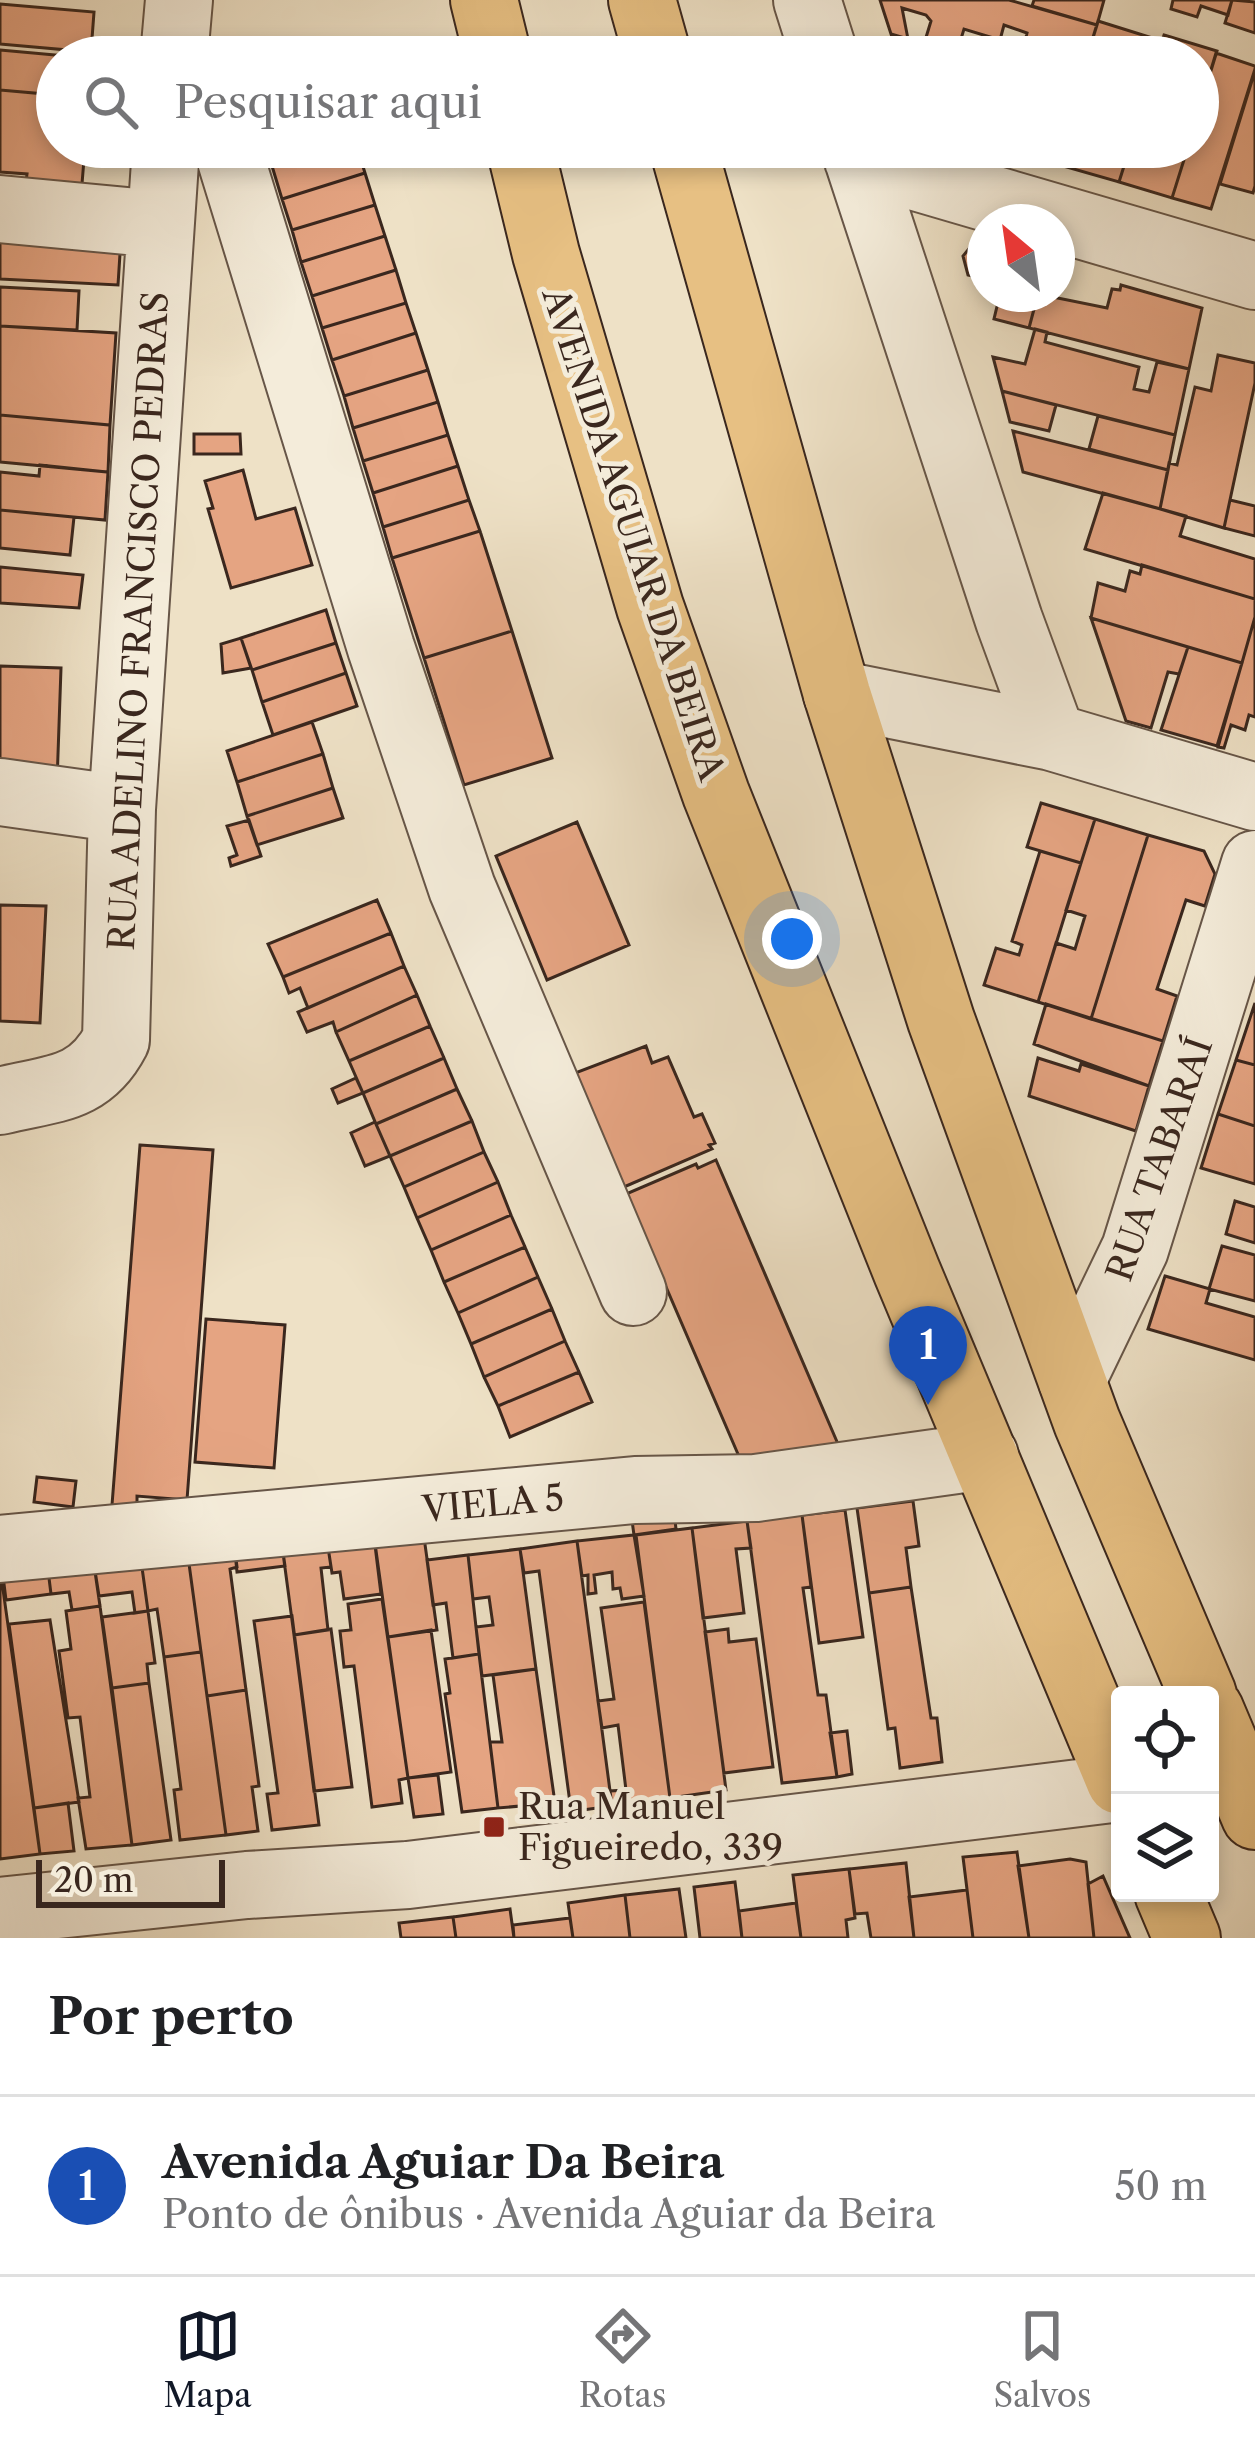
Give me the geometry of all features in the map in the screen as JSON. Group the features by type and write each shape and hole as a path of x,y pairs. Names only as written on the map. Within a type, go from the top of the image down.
{"main road":[{"path":"484,0 493,36"},
{"path":"642,0 652,36"},
{"name":"AVENIDA AGUIAR DA BEIRA","path":"525,168 650,607 708,773 907,1272 1111,1763"},
{"path":"689,168 837,694 941,1020 1072,1380 1200,1686"},
{"path":"1219,1731 1255,1816"},
{"path":"1172,1902 1187,1938"}],"street":[{"path":"807,0 818,36"},
{"name":"RUA ADELINO FRANCISCO PEDRAS","path":"0,1101 82,1082 104,1062 116,1040 122,809 164,168"},
{"path":"233,168 381,648 462,888 633,1292"},
{"path":"861,168 1052,737"},
{"path":"905,168 1255,275"},
{"path":"0,209 159,224"},
{"path":"837,694 1052,737 1255,797"},
{"path":"0,792 122,809"},
{"name":"RUA TABARAÍ","path":"1072,1380 1135,1249 1255,864"},
{"name":"VIELA 5","path":"0,1549 635,1490 757,1488 985,1456"},
{"path":"0,1912 250,1912 408,1875 1111,1786"}],"building":[{"path":"880,0 1009,0 1097,25 1094,36 1026,36 1004,25 1001,36 964,29 962,36 926,36 931,21 926,15 902,8 907,36 891,34"},
{"path":"1034,0 1104,0 1097,25 1032,6"},
{"path":"1173,0 1232,0 1228,15 1201,6 1197,17 1171,9"},
{"path":"1232,0 1255,2 1255,33 1225,23"},
{"path":"0,4 94,12 92,36 36,36 36,47 0,44"},
{"path":"1098,21 1146,36 1093,36"},
{"path":"0,50 36,53 36,93 0,90"},
{"path":"1219,54 1255,66 1211,209 1172,198 1181,168 1219,168"},
{"path":"1255,71 1255,186 1253,193 1220,184"},
{"path":"0,90 36,93 36,168 83,168 81,196 25,189 27,174 0,172"},
{"path":"273,168 363,168 365,173 282,199"},
{"path":"1070,168 1123,168 1119,182"},
{"path":"1123,168 1181,168 1172,198 1119,182"},
{"path":"365,173 375,205 292,230 282,199"},
{"path":"375,205 385,236 301,262 292,230"},
{"path":"0,236 121,238 118,285 0,279"},
{"path":"385,236 396,270 312,296 301,262"},
{"path":"396,270 406,303 322,328 312,296"},
{"path":"1121,285 1202,308 1189,369 1029,328 1033,312 1075,312 1075,302 1107,308 1112,289 1120,290"},
{"path":"0,287 79,291 77,330 0,326"},
{"path":"406,303 416,333 332,360 322,328"},
{"path":"996,312 1033,312 1029,328 994,319"},
{"path":"0,326 116,333 110,425 0,415"},
{"path":"1035,329 1047,332 1045,342 1139,367 1134,389 1149,392 1157,362 1189,369 1175,435 1002,391 993,357 1025,364"},
{"path":"416,333 428,370 344,396 332,360"},
{"path":"1218,355 1255,363 1255,383 1224,528 1160,509 1169,463 1177,465 1195,387 1211,391"},
{"path":"428,370 438,402 353,428 344,396"},
{"path":"1002,391 1056,405 1049,431 1010,422"},
{"path":"438,402 448,435 363,461 353,428"},
{"path":"0,415 110,425 108,472 0,462"},
{"path":"1098,416 1175,435 1168,470 1089,449"},
{"path":"1013,431 1168,470 1160,509 1023,472"},
{"path":"194,434 240,434 241,454 194,454"},
{"path":"448,435 458,466 373,493 363,461"},
{"path":"40,465 108,472 105,520 0,510 0,472 39,476"},
{"path":"458,466 469,500 383,527 373,493"},
{"path":"243,470 256,519 295,508 312,565 231,588 208,509 213,508 205,481"},
{"path":"1103,493 1186,516 1180,536 1255,559 1255,599 1085,549"},
{"path":"469,500 480,531 392,558 383,527"},
{"path":"1230,500 1255,506 1255,536 1224,528"},
{"path":"0,510 74,517 70,555 0,548"},
{"path":"480,531 512,631 424,658 392,558"},
{"path":"1142,565 1255,599 1242,663 1091,618 1098,583 1125,591 1130,571 1140,574"},
{"path":"0,567 83,575 79,608 0,603"},
{"path":"326,610 336,643 252,670 241,638"},
{"path":"1255,617 1255,717 1249,715 1245,730 1231,725 1224,748 1218,747"},
{"path":"1091,618 1188,647 1179,674 1168,672 1151,728 1126,721"},
{"path":"512,631 552,758 464,785 424,658"},
{"path":"241,638 251,668 223,673 221,644"},
{"path":"336,643 346,673 262,702 252,670"},
{"path":"1188,647 1242,663 1217,746 1161,730"},
{"path":"0,666 61,668 57,783 0,781"},
{"path":"346,673 357,706 273,735 262,702"},
{"path":"312,722 323,754 237,782 227,751"},
{"path":"323,754 333,788 247,816 237,782"},
{"path":"333,788 343,818 257,845 247,816"},
{"path":"1041,803 1095,819 1081,863 1027,847"},
{"path":"1095,819 1148,835 1091,1019 1038,1002 1056,943 1075,949 1085,916 1066,910"},
{"path":"249,820 261,856 231,866 229,858 237,855 227,826"},
{"path":"577,822 629,945 547,980 496,856"},
{"path":"1148,835 1204,851 1215,874 1205,906 1186,900 1157,989 1177,996 1163,1041 1091,1019"},
{"path":"1040,851 1081,863 1038,1002 984,985 996,948 1019,955 1022,945 1012,941"},
{"path":"377,900 391,933 283,977 268,944"},
{"path":"0,905 46,906 40,1023 0,1021"},
{"path":"391,933 404,966 308,1008 300,988 289,993 283,977"},
{"path":"404,966 417,995 336,1032 333,1022 307,1032 298,1012"},
{"path":"417,995 430,1026 349,1061 336,1032"},
{"path":"1255,1003 1255,1065 1236,1060"},
{"path":"1046,1004 1163,1041 1149,1086 1034,1044"},
{"path":"430,1026 444,1058 363,1093 349,1061"},
{"path":"646,1046 652,1063 668,1057 694,1117 702,1114 715,1143 709,1145 712,1149 624,1187 575,1073"},
{"path":"444,1058 457,1089 376,1124 363,1093"},
{"path":"1038,1058 1079,1071 1081,1064 1149,1086 1136,1131 1029,1096"},
{"path":"1236,1060 1255,1065 1255,1126 1218,1114"},
{"path":"356,1078 363,1093 338,1103 332,1089"},
{"path":"457,1089 472,1121 390,1156 376,1124"},
{"path":"1218,1114 1255,1126 1255,1184 1201,1168"},
{"path":"472,1121 484,1152 404,1187 390,1156"},
{"path":"375,1122 390,1156 365,1166 351,1133"},
{"path":"140,1145 213,1150 187,1500 137,1496 137,1507 112,1505"},
{"path":"484,1152 498,1182 417,1218 404,1187"},
{"path":"716,1160 841,1451 750,1482 626,1194"},
{"path":"498,1182 511,1215 431,1250 417,1218"},
{"path":"1235,1201 1255,1207 1255,1243 1226,1234"},
{"path":"511,1215 525,1247 444,1282 431,1250"},
{"path":"1222,1246 1255,1255 1255,1301 1209,1289"},
{"path":"525,1247 538,1277 458,1313 444,1282"},
{"path":"1165,1276 1210,1289 1206,1303 1255,1317 1255,1360 1148,1329"},
{"path":"538,1277 552,1309 471,1344 458,1313"},
{"path":"552,1309 565,1341 484,1377 471,1344"},
{"path":"206,1319 285,1325 274,1468 195,1462"},
{"path":"565,1341 579,1372 498,1406 484,1377"},
{"path":"579,1372 592,1402 510,1437 498,1406"},
{"path":"37,1477 76,1481 73,1507 34,1502"},
{"path":"672,1495 676,1529 634,1535 629,1499"},
{"path":"913,1501 919,1546 906,1548 911,1587 869,1593 857,1508"},
{"path":"845,1510 863,1637 819,1643 802,1515"},
{"path":"802,1515 811,1587 803,1588 818,1695 826,1695 837,1777 782,1783 747,1521"},
{"path":"747,1521 751,1548 736,1549 744,1613 703,1618 692,1528"},
{"path":"422,1523 437,1630 388,1637 373,1529"},
{"path":"692,1528 726,1790 670,1798 636,1535"},
{"path":"373,1529 381,1594 344,1599 340,1572 332,1573 326,1534"},
{"path":"326,1534 331,1567 321,1568 328,1630 294,1635 281,1538"},
{"path":"634,1535 644,1596 622,1599 620,1588 613,1589 612,1572 594,1575 596,1593 588,1594 588,1575 582,1576 577,1541"},
{"path":"281,1538 285,1566 237,1572 234,1543"},
{"path":"577,1541 612,1806 575,1811 570,1803 539,1571 524,1573 520,1549"},
{"path":"234,1543 237,1567 230,1569 246,1690 207,1696 187,1549"},
{"path":"187,1549 201,1652 164,1657 157,1609 148,1611 140,1553"},
{"path":"520,1549 536,1669 482,1676 476,1627 493,1625 489,1597 473,1599 468,1555"},
{"path":"140,1553 148,1611 135,1613 132,1592 99,1596 93,1558"},
{"path":"468,1555 479,1654 453,1658 446,1603 433,1605 427,1560"},
{"path":"93,1558 100,1606 72,1610 69,1592 51,1594 47,1562"},
{"path":"47,1562 51,1594 6,1600 2,1568"},
{"path":"0,1568 40,1854 0,1859"},
{"path":"911,1587 942,1762 900,1768 895,1728 888,1729 869,1593"},
{"path":"382,1599 408,1778 399,1780 402,1803 372,1807 354,1666 344,1667 340,1631 351,1630 348,1604"},
{"path":"644,1602 670,1798 612,1806 610,1791 626,1790 618,1725 602,1728 598,1701 614,1699 601,1608"},
{"path":"100,1606 132,1845 86,1849 78,1798 90,1797 80,1717 68,1718 59,1651 71,1649 66,1611"},
{"path":"148,1611 155,1663 147,1664 149,1683 112,1688 102,1617"},
{"path":"292,1616 319,1825 272,1830 267,1794 278,1793 254,1621"},
{"path":"50,1620 79,1802 34,1808 9,1624"},
{"path":"331,1629 352,1787 314,1791 294,1635"},
{"path":"728,1629 729,1642 756,1639 773,1767 724,1773 705,1632"},
{"path":"431,1630 451,1772 408,1778 388,1637"},
{"path":"201,1652 226,1835 180,1840 174,1790 181,1789 164,1657"},
{"path":"479,1654 498,1808 462,1812 445,1694 450,1693 445,1659"},
{"path":"536,1669 555,1803 498,1808 490,1742 502,1742 493,1675"},
{"path":"149,1683 171,1840 132,1845 112,1688"},
{"path":"246,1690 259,1786 252,1787 258,1831 226,1835 207,1696"},
{"path":"847,1731 852,1774 837,1777 830,1733"},
{"path":"438,1775 443,1814 414,1817 408,1778"},
{"path":"68,1803 74,1851 40,1854 34,1808"},
{"path":"1017,1852 1029,1938 973,1938 963,1857"},
{"path":"1070,1859 1086,1862 1094,1938 1029,1938 1018,1866"},
{"path":"906,1863 914,1938 871,1938 867,1913 855,1914 849,1869"},
{"path":"849,1869 855,1918 846,1920 848,1938 801,1938 793,1875"},
{"path":"1103,1876 1130,1938 1094,1938 1088,1884"},
{"path":"735,1882 742,1938 700,1938 694,1887"},
{"path":"679,1889 686,1938 630,1938 625,1895"},
{"path":"967,1890 973,1938 914,1938 909,1897"},
{"path":"625,1895 630,1938 573,1938 568,1903"},
{"path":"796,1903 801,1938 742,1938 739,1911"},
{"path":"510,1909 514,1938 456,1938 453,1917"},
{"path":"453,1917 456,1938 401,1938 399,1923"},
{"path":"570,1918 573,1938 514,1938 513,1925"}],"place":[{"name":"Avenida Aguiar Da Beira","path":"928,1405"},
{"name":"Rua Manuel Figueiredo, 339","path":"494,1827"}]}
